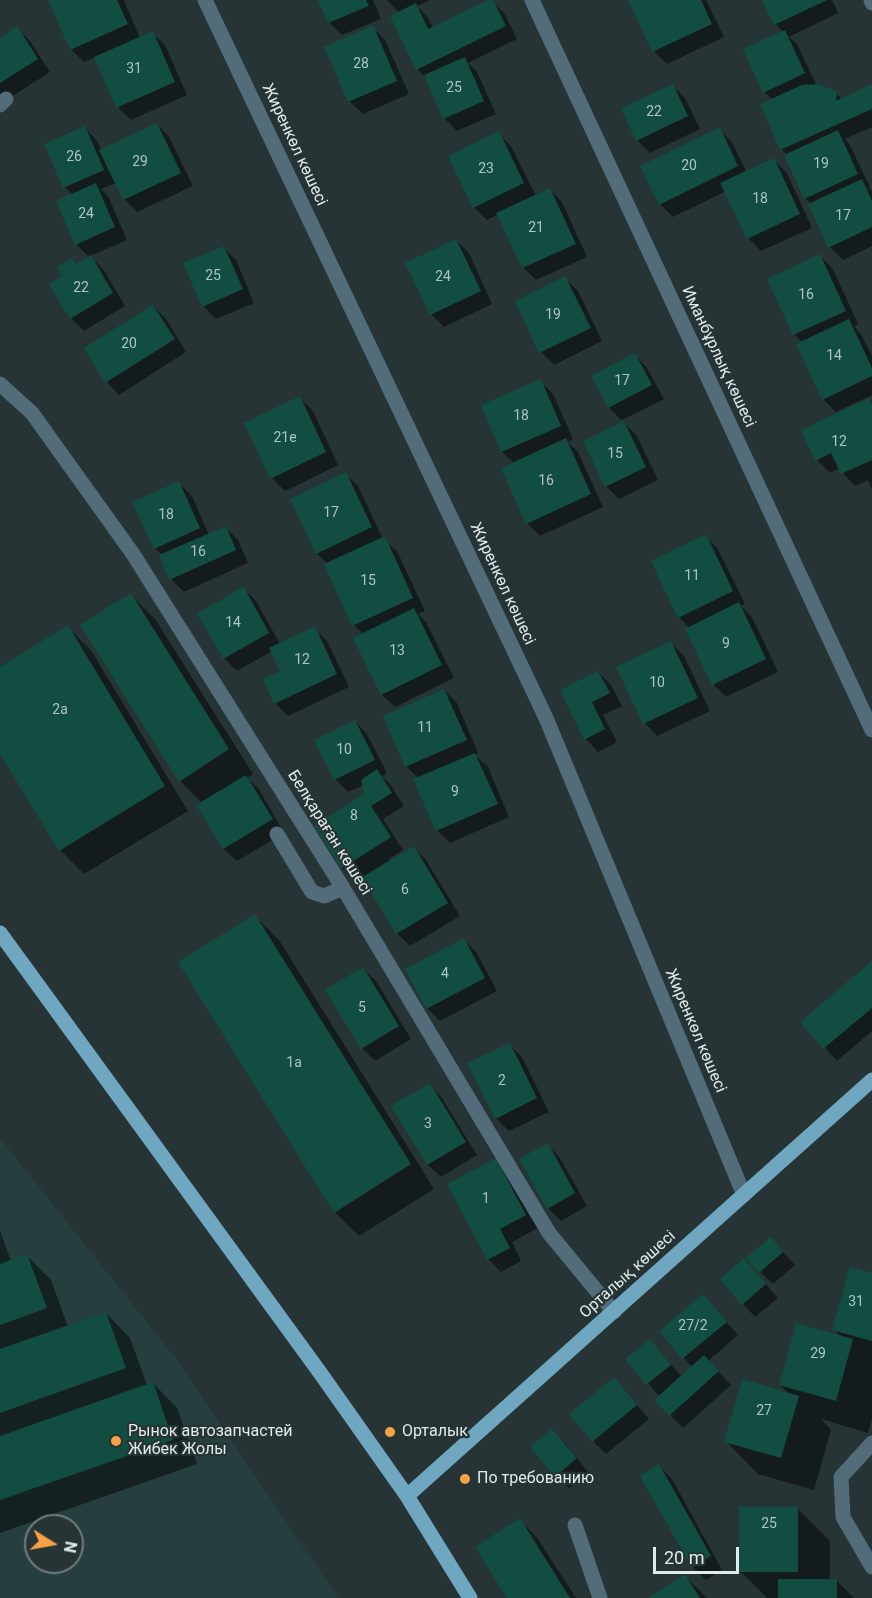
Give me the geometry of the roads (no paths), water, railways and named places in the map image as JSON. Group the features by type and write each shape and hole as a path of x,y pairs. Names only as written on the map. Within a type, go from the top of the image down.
{"main road":[{"path":"0,933 407,1496 470,1598"},
{"name":"Орталық көшесі","path":"407,1496 872,1080"}],"street":[{"name":"Жиренкөл көшесі","path":"205,0 546,718 744,1195"},
{"name":"Иманбұрлық көшесі","path":"532,0 872,730"},
{"name":"Белқараған көшесі","path":"0,384 32,413 133,554 343,888 549,1233 614,1311"},
{"path":"277,834 312,892 324,896 343,888"},
{"path":"872,1443 841,1477 843,1517 872,1567"},
{"path":"575,1525 600,1598"}],"place":[{"name":"Орталык","path":"390,1432"},
{"name":"Рынок автозапчастей Жибек Жолы","path":"116,1441"},
{"name":"По требованию","path":"465,1479"}]}
